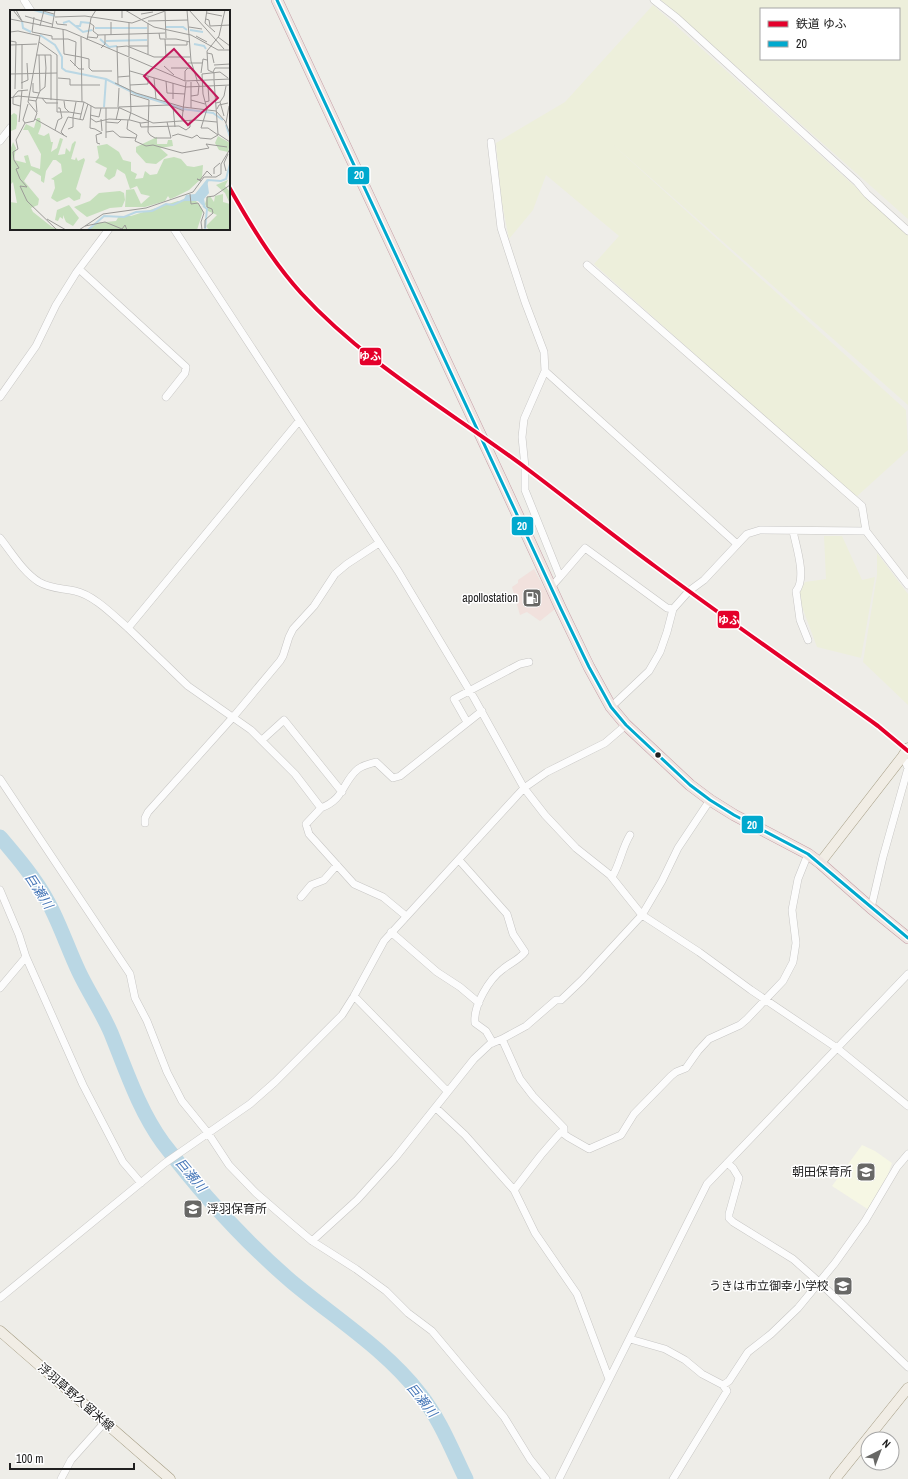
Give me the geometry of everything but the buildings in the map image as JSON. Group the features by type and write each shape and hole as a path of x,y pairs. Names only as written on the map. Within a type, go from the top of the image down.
{"highway":[{"path":"277,0 551,587 589,667 611,707 626,725 676,772 710,800 734,815 808,854 908,938"}],"main road":[{"path":"820,863 906,752"},
{"name":"浮羽草野久留米線","path":"0,1331 170,1479"},
{"path":"835,1479 908,1388"}],"street":[{"path":"24,0 30,10"},
{"path":"654,0 677,18 857,182 867,194 908,232"},
{"path":"0,141 10,128"},
{"path":"491,142 501,228 525,302 544,352 545,371 524,419 522,437 525,490 560,577"},
{"path":"0,397 36,346 56,305 79,269 108,230"},
{"path":"175,230 398,571 482,711 524,788 545,815 576,848 612,877 642,915 699,952 837,1048 908,1106"},
{"path":"587,265 862,506 866,531 908,585"},
{"path":"79,269 186,368 185,373 166,397"},
{"path":"545,371 737,544"},
{"path":"128,628 300,421"},
{"path":"611,707 649,670 653,664 663,646 672,609 689,591 704,580 747,534 760,530 866,531"},
{"path":"793,530 801,571 801,583 796,591 800,620 808,640"},
{"path":"0,538 29,575 38,582 50,587 76,591 90,597 128,628 188,686 234,716 251,730 295,774 321,808"},
{"path":"145,823 145,818 148,812 234,716 283,656 293,629 314,606 335,574 346,564 379,543"},
{"path":"551,587 585,548 667,608 672,609"},
{"path":"467,722 454,699 520,664 529,662"},
{"path":"406,916 383,897 354,884 309,834 306,824 321,808 330,804 342,792 353,774 358,769 367,764 376,762 393,778 400,776 482,711"},
{"path":"262,740 284,720 342,792"},
{"path":"0,1298 166,1163 250,1104 275,1082 342,1015 384,941 391,932 524,788 547,772 605,743 626,725"},
{"path":"871,908 882,857 908,768 906,752"},
{"path":"0,779 130,974 135,998 147,1021 167,1072 182,1101 208,1133 229,1165 256,1193 312,1241 356,1269 386,1291 408,1313 432,1331 504,1417 530,1459 546,1479"},
{"path":"312,1241 357,1200 395,1158 474,1059 493,1043 502,1040 526,1026 556,1000 561,1000 582,980 642,915 662,881 678,848 710,800"},
{"path":"612,877 617,869 625,843 630,835"},
{"path":"502,1040 520,1079 533,1096 564,1128 564,1134 589,1149 618,1138 634,1114 671,1076 686,1068 709,1039 740,1025 783,981 793,962 796,943 792,910 798,879 808,854"},
{"path":"459,860 508,914 513,934 525,952 496,975 481,998 474,1017 475,1023 486,1032 493,1043"},
{"path":"301,897 311,885 324,880 337,865"},
{"path":"0,890 19,935 26,958 95,1109 123,1162 141,1183"},
{"path":"391,932 437,972 460,987 479,1003"},
{"path":"0,988 26,958"},
{"path":"559,1479 582,1437 609,1379 707,1184 908,974"},
{"path":"354,996 447,1091"},
{"path":"436,1108 465,1135 514,1190 535,1233 577,1294 609,1379"},
{"path":"514,1190 542,1154 560,1133 564,1131"},
{"path":"723,1385 728,1381 748,1352 771,1334 798,1308 835,1263 865,1221 897,1167 908,1154"},
{"path":"727,1163 733,1168 739,1178 729,1218 793,1260 819,1282 908,1366"},
{"path":"630,1339 665,1349 685,1360 702,1374 723,1385 727,1391 673,1479"},
{"path":"61,1479 71,1460 105,1422"}],"shaded area":[{"path":"661,0 908,0 908,219"},
{"path":"653,5 908,234 908,405 610,142 906,410 908,450 855,498 594,264 619,236 546,175 533,210 509,239 501,198 496,143 565,102"},
{"path":"824,536 842,536 862,580 875,577 861,658 817,647 798,596 805,582 826,579"},
{"path":"877,553 908,594 908,705 863,662 877,575"},
{"name":"apollostation","path":"534,569 555,609 540,621 527,612 520,615 512,587 518,583 518,580"},
{"name":"朝田保育所","path":"862,1145 875,1151 892,1163 886,1180 869,1210 832,1186"}],"waterway":[{"name":"巨瀬川","path":"0,837 32,876 48,902 79,972 111,1033 140,1103 154,1130 163,1143 192,1180 257,1250 292,1282 375,1348 406,1378 420,1394 434,1414 466,1479"}],"rail line":[{"name":"ゆふ","path":"230,189 262,242 290,281 326,319 353,342 409,386 526,468 683,587 878,726 908,751"}],"transit line":[{"name":"20","path":"277,0 561,609 589,667 611,707 626,725 690,785 734,815 808,854 908,938"}],"place":[{"name":"apollostation","path":"532,598"},
{"name":"朝田保育所","path":"866,1172"},
{"name":"浮羽保育所","path":"193,1209"},
{"name":"うきは市立御幸小学校","path":"843,1286"}]}
